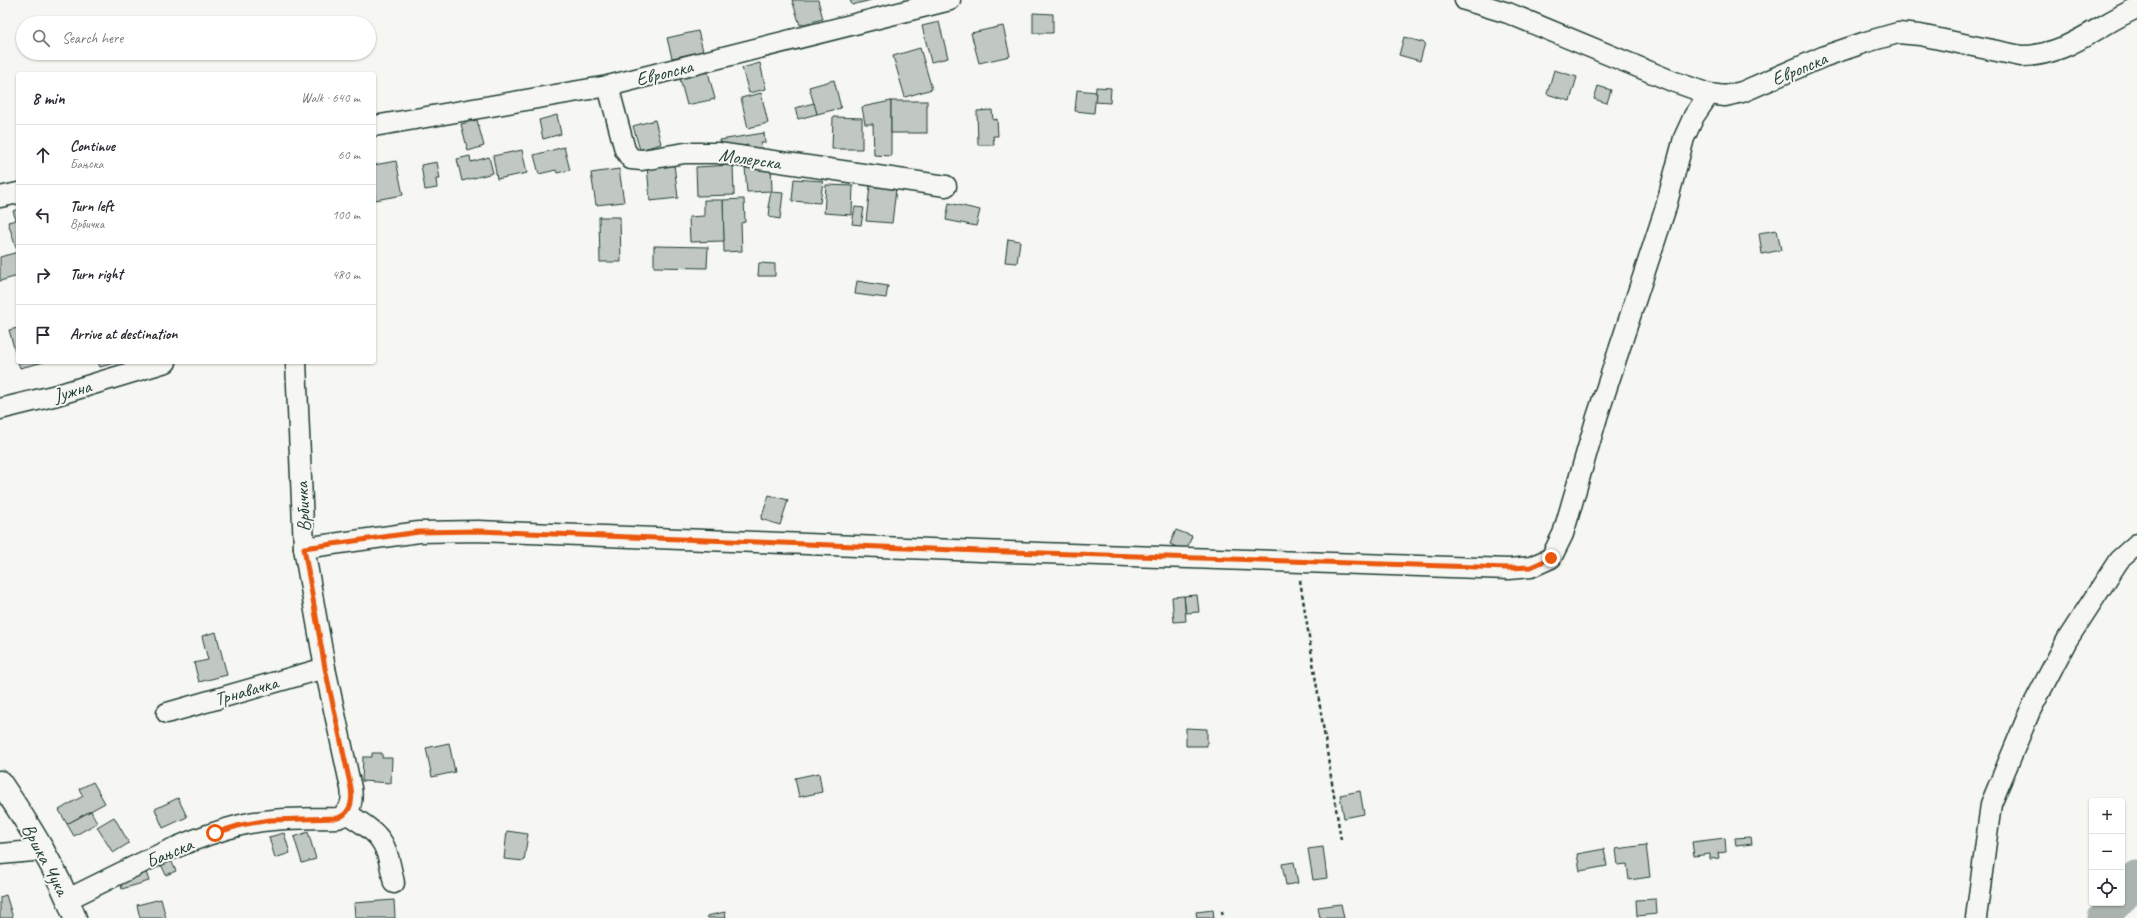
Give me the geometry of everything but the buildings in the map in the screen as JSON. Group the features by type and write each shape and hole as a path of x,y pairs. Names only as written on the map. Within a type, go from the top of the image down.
{"main road":[{"name":"Вршка Чука","path":"0,782 44,850 72,909"}],"street":[{"name":"Европска","path":"376,126 608,86 950,0"},
{"name":"Европска","path":"1465,0 1508,13 1672,81 1709,94 1725,96 1742,92 1825,56 1898,33 1920,35 2021,56 2037,56 2063,49 2137,8"},
{"path":"2135,0 2137,8"},
{"name":"Молерска","path":"608,86 625,150 631,159 642,160 685,153 712,153 946,186"},
{"path":"304,548 419,532 478,531 753,543 1297,562 1509,568 1531,567 1551,558 1563,534 1597,417 1665,210 1684,138 1694,116 1709,94"},
{"path":"0,197 16,193"},
{"name":"Јужна","path":"0,409 57,395 159,364"},
{"name":"Врбичка","path":"296,364 304,548 325,668 352,795 350,808 346,813"},
{"path":"1976,918 1991,804 2030,711 2076,627 2120,560 2137,544"},
{"name":"Трнавачка","path":"167,713 325,668"},
{"path":"346,813 378,835 384,844 394,883"},
{"name":"Бањска","path":"72,909 151,859 215,833 241,825 270,820 338,818 346,813"},
{"path":"0,854 44,850"}],"path":[{"path":"1297,562 1341,840"},
{"path":"1222,911 1223,918"}],"waterway":[{"path":"2125,894 2137,876"},
{"path":"2103,918 2115,906"}],"route":[{"path":"215,833 241,825 270,820 338,818 342,817 346,813 352,802 351,788 325,668 304,548 419,532 478,531 721,542 1509,568 1531,567 1551,558"}]}
